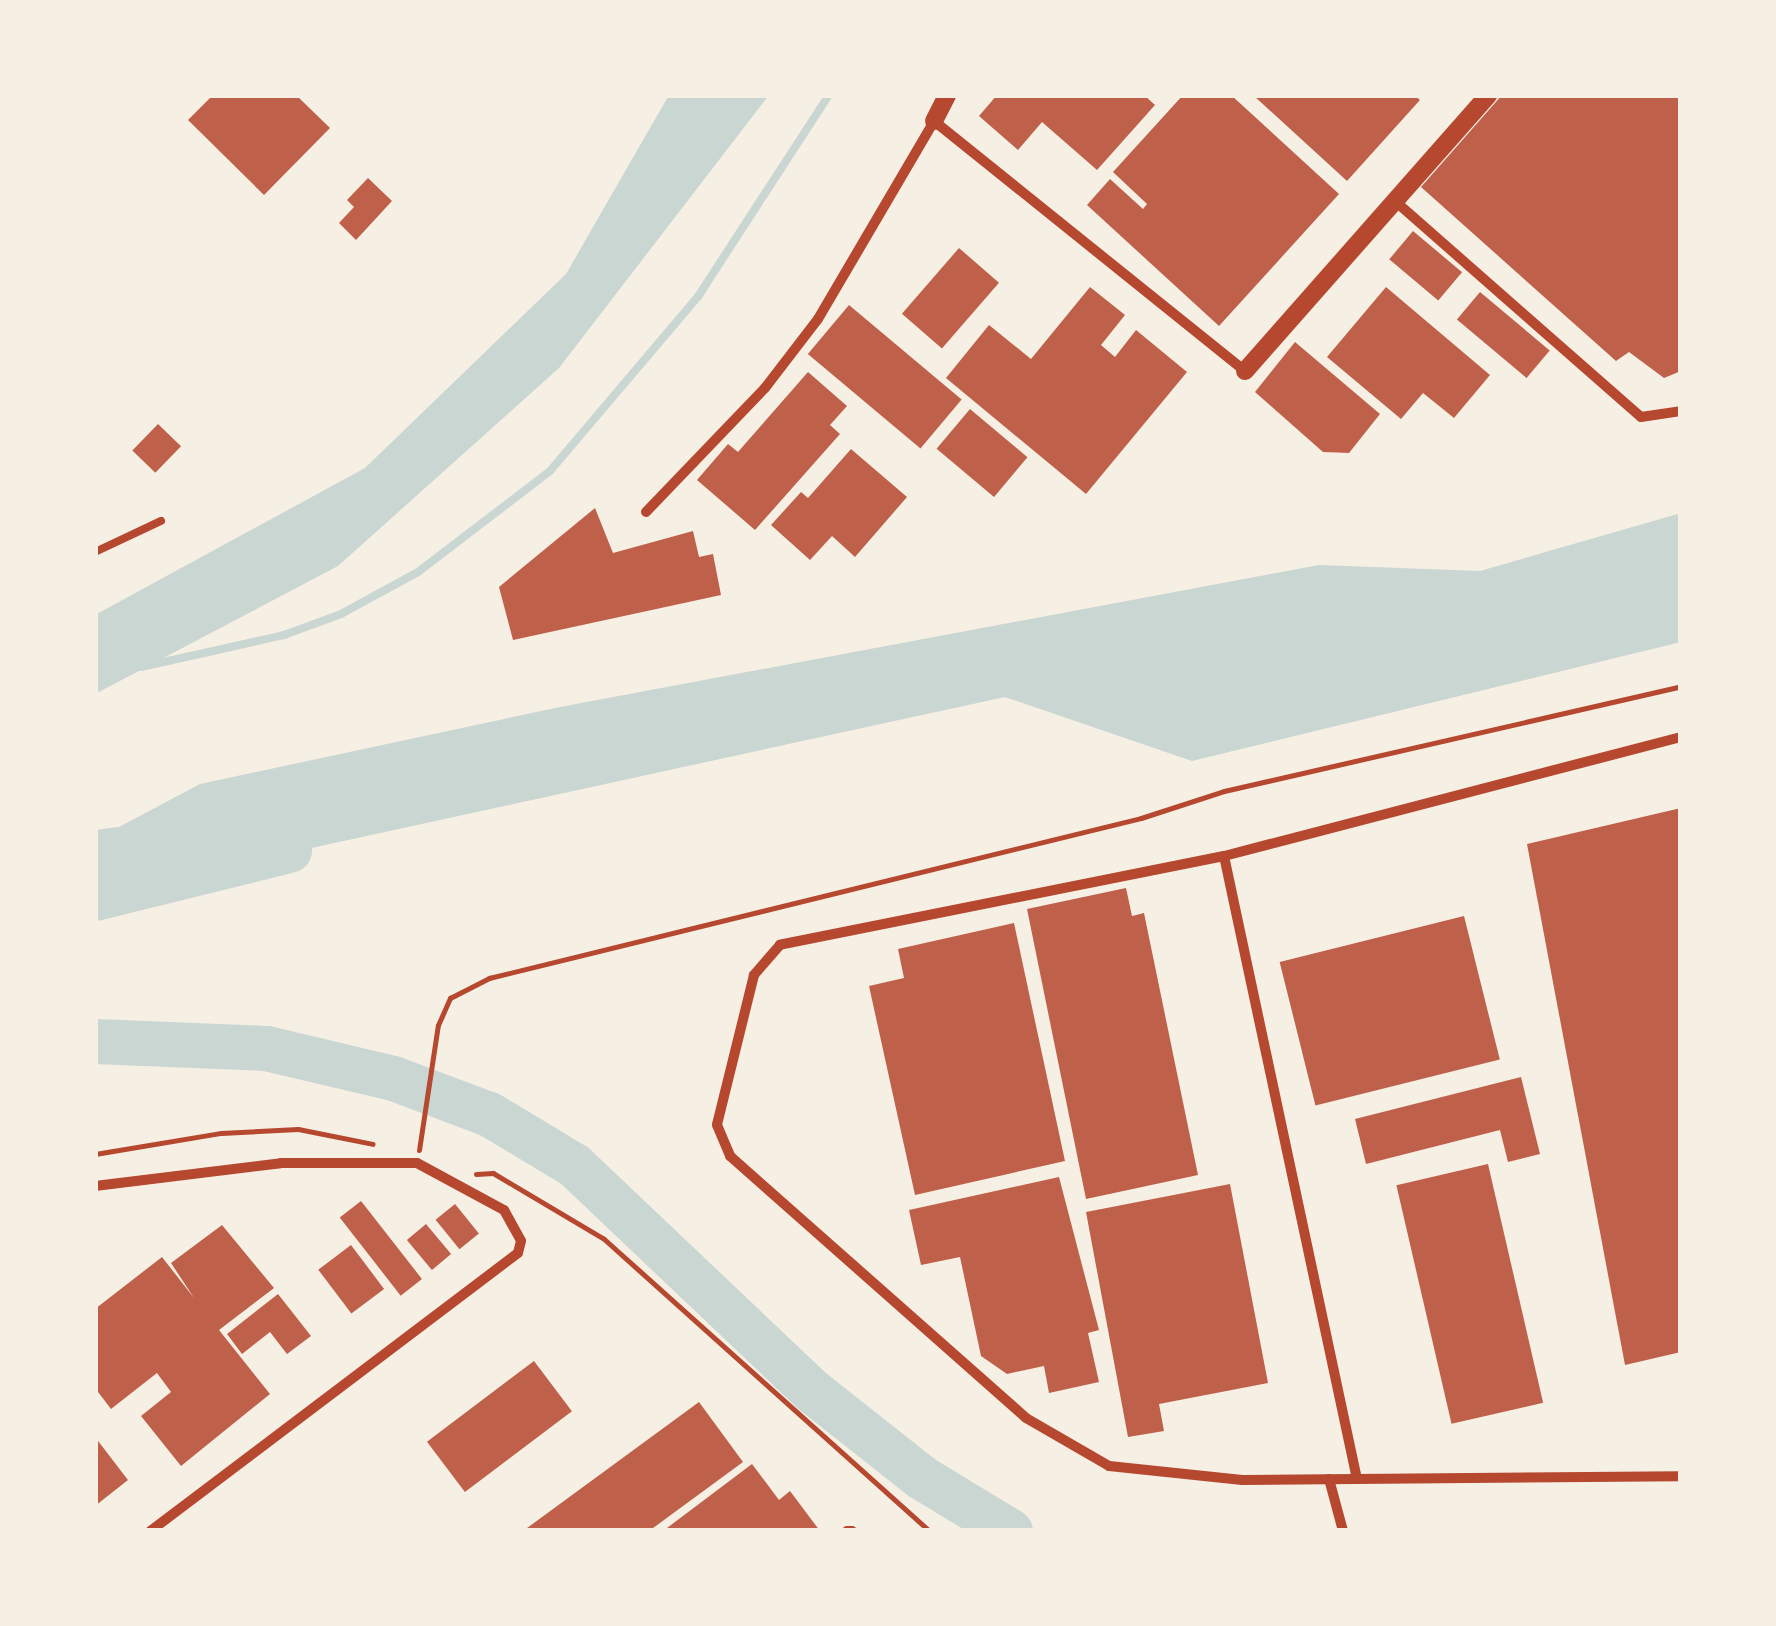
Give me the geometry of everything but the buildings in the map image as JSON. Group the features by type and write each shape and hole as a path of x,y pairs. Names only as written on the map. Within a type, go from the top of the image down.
{"street":[{"path":"646,512 765,388 818,319 947,95"},
{"path":"934,121 1245,371 1488,95"},
{"path":"1395,200 1641,418 1681,411"},
{"path":"1681,736 1224,856 780,946 754,975 717,1125 720,1142 1026,1418 1109,1466 1242,1480 1681,1476"},
{"path":"1224,856 1357,1479"},
{"path":"95,1186 281,1163 417,1163 448,1174 504,1210 521,1242 518,1253 150,1531"},
{"path":"1328,1479 1343,1531"}],"lane":[{"path":"95,552 161,521"}],"path":[{"path":"95,1154 221,1133 298,1129 360,1139 417,1163 438,1025 450,998 489,978 1141,818 1224,791 1681,686"},
{"path":"448,1174 493,1174 604,1239 928,1531"}],"shaded area":[{"path":"669,95 769,95 559,368 338,566 95,694 95,615 365,468 566,274"},
{"path":"1681,513 1681,642 1192,761 1005,697 95,895 95,830 119,827 200,784 560,707 1319,565 1480,571"}],"waterway":[{"path":"141,667 284,635 341,614 418,572 550,471 699,295 829,95"},
{"path":"95,898 289,850"},
{"path":"95,1041 266,1048 393,1078 489,1114 574,1165 811,1390 921,1477 1010,1531"}]}
